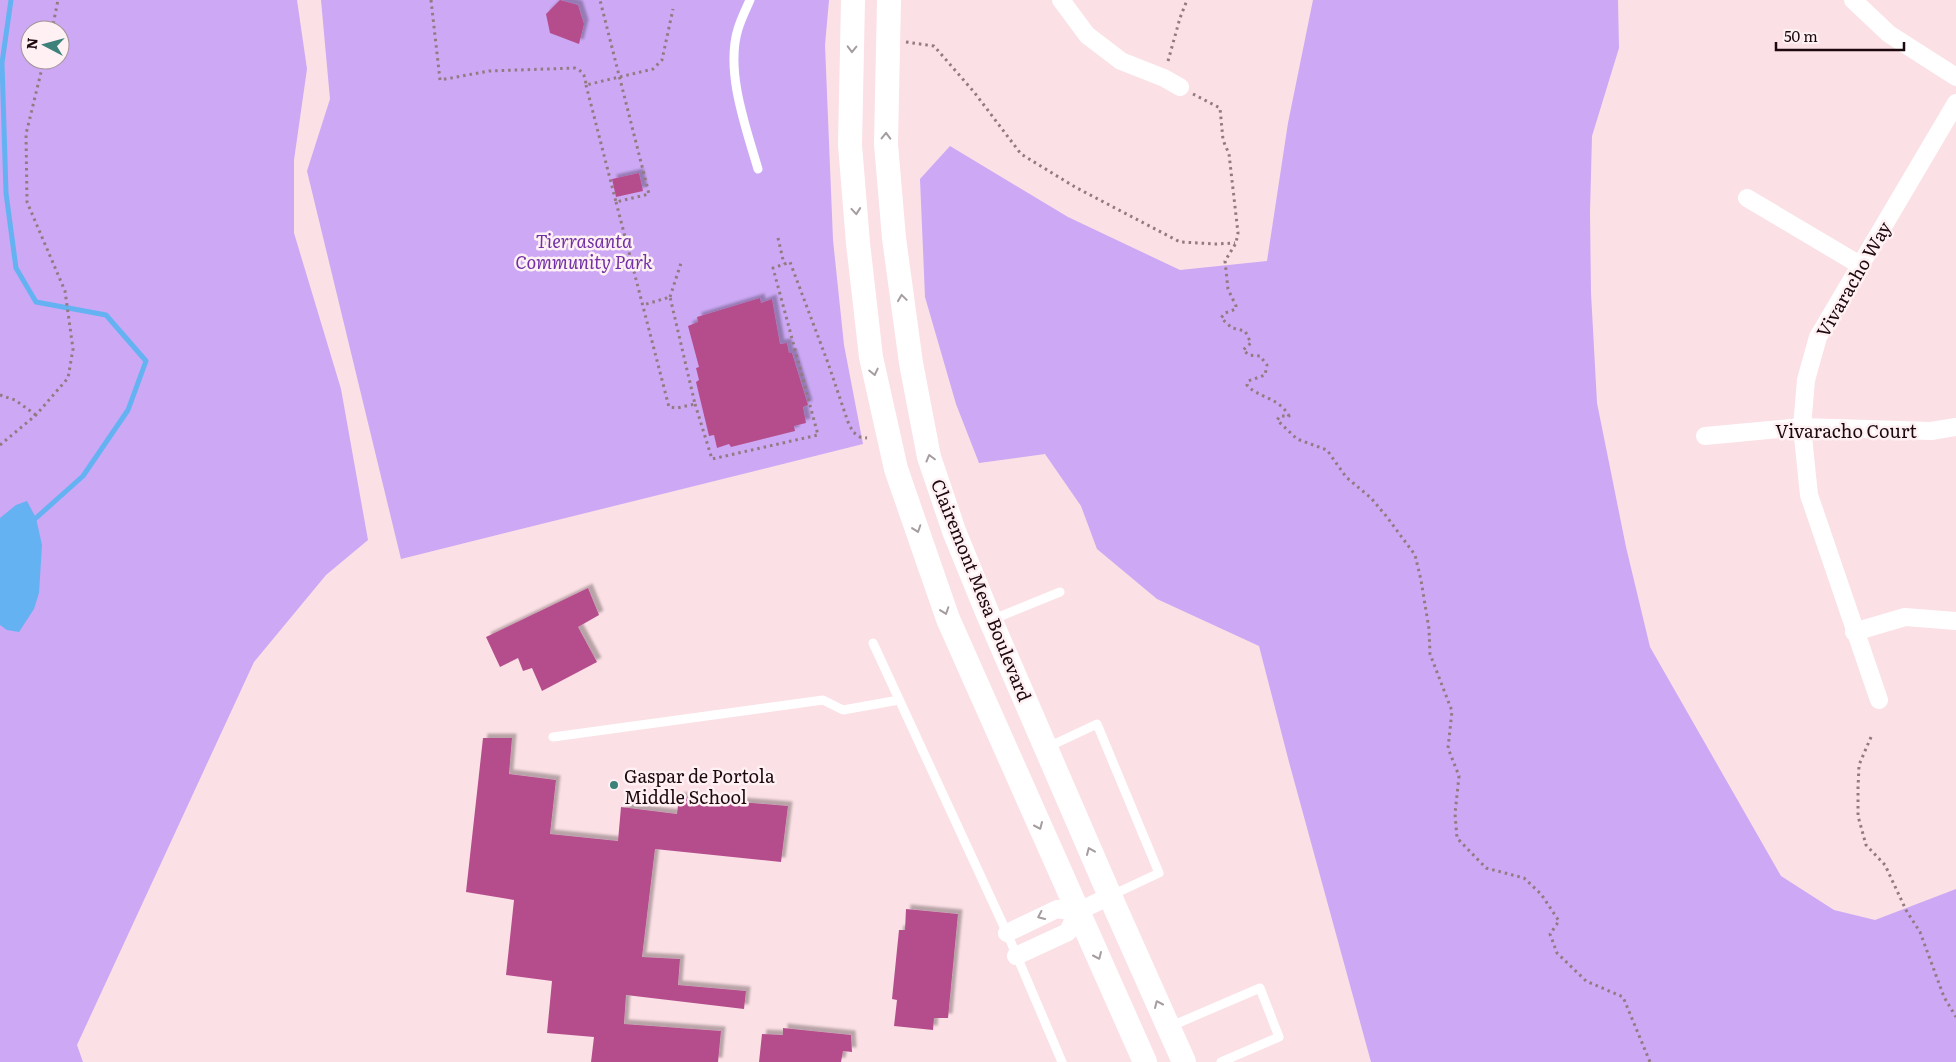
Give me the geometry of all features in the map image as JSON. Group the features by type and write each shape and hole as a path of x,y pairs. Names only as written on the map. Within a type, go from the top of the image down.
{"main road":[{"name":"Clairemont Mesa Boulevard","path":"854,0 850,145 858,243 871,357 896,469 948,619 1145,1062"},
{"name":"Clairemont Mesa Boulevard","path":"889,1 886,144 894,238 911,363 929,457 954,531 991,620 1184,1062"}],"street":[{"path":"1061,0 1087,35 1121,61 1164,78 1180,87"},
{"path":"1853,0 1889,34 1956,77"},
{"name":"Vivaracho Way","path":"1878,700 1809,495 1802,427 1806,380 1818,337 1956,103"},
{"path":"1747,198 1860,264"},
{"name":"Vivaracho Court","path":"1705,436 1802,427 1931,431 1956,427"},
{"path":"1854,632 1905,617 1956,621"},
{"path":"1006,933 1057,909 1077,912 1110,896"},
{"path":"1016,956 1068,932 1077,912"}],"lane":[{"path":"750,0 737,30 734,59 736,90 758,169"},
{"path":"991,620 1060,592"},
{"path":"873,643 1006,933 1062,1062"},
{"path":"553,736 823,700 843,710 899,700"},
{"path":"1046,748 1097,724 1159,873 1110,896"},
{"path":"1169,1027 1260,988 1279,1037 1221,1062"}],"path":[{"path":"54,20 58,0"},
{"path":"431,0 440,80 489,71 575,68 581,70 585,76 669,406 677,408 695,404"},
{"path":"600,0 649,194 616,202"},
{"path":"1164,78 1180,18 1187,0"},
{"path":"586,85 653,69 662,60 673,9"},
{"path":"888,39 934,46 974,92 1021,154 1075,187 1180,242 1216,244 1236,242"},
{"path":"0,445 36,415 68,378 73,349 65,291 27,202 26,134 42,70"},
{"path":"1180,87 1220,108 1223,140 1229,154 1238,233 1236,242 1225,261 1228,289 1236,309 1225,313 1221,318 1232,328 1245,331 1251,343 1243,350 1249,355 1260,356 1267,365 1265,376 1248,381 1247,385 1250,389 1265,395 1285,409 1288,416 1280,416 1277,420 1297,440 1327,450 1346,477 1372,498 1415,555 1429,629 1430,654 1452,711 1448,748 1459,776 1455,814 1457,838 1486,868 1524,878 1540,894 1559,921 1550,934 1557,953 1586,981 1623,997 1650,1062"},
{"path":"778,238 784,264"},
{"path":"681,263 670,297 695,404 712,459 818,435 773,268 790,262 848,422 853,432 860,437 867,438"},
{"path":"642,305 670,297"},
{"path":"0,395 15,400 36,415"},
{"path":"1871,736 1859,765 1858,816 1866,845 1885,866 1906,910 1920,932 1944,997 1956,1017"}],"green space":[{"path":"0,0 297,0 307,69 294,160 294,233 341,389 368,540 326,575 254,662 77,1045 83,1062 0,1062"},
{"name":"Tierrasanta Community Park","path":"321,0 829,0 825,45 833,240 844,345 863,444 401,559 307,171 330,99"},
{"path":"1313,0 1618,0 1619,48 1592,136 1590,212 1591,293 1597,403 1626,547 1650,647 1781,876 1834,910 1875,920 1956,889 1956,1062 1371,1062 1259,646 1157,599 1097,549 1081,506 1045,454 979,463 956,404 925,297 920,179 950,146 1068,217 1180,270 1267,261 1288,123"}],"water":[{"path":"27,501 36,518 42,545 39,593 34,609 19,632 7,630 0,625 0,518 16,505"}],"building":[{"path":"560,0 578,5 584,24 579,44 550,33 546,14"},
{"path":"639,173 643,191 616,197 612,179"},
{"path":"760,298 761,303 772,299 780,344 787,343 789,353 792,353 808,405 803,407 806,423 794,426 795,431 731,447 729,444 717,448 714,435 709,436 696,382 699,380 696,368 699,367 688,326 698,322 697,317"},
{"path":"588,588 599,615 578,627 597,662 542,691 532,668 523,671 518,658 500,667 486,637"},
{"path":"483,738 512,738 509,774 556,780 550,834 618,841 621,807 677,814 679,797 788,806 781,862 655,849 642,957 680,959 678,985 746,991 744,1009 626,995 624,1024 721,1031 718,1062 591,1062 594,1037 547,1033 552,981 506,975 514,900 466,892"},
{"path":"906,909 958,914 948,1018 934,1018 933,1030 894,1026 897,1000 892,999 899,930 905,930"},
{"path":"783,1028 851,1035 852,1052 843,1051 841,1062 759,1062 762,1034 783,1035"}],"waterway":[{"path":"11,0 2,63 6,193 16,268 36,302 106,315 146,361 128,410 83,476 36,518"}],"place":[{"name":"Gaspar de Portola Middle School","path":"614,785"}]}
